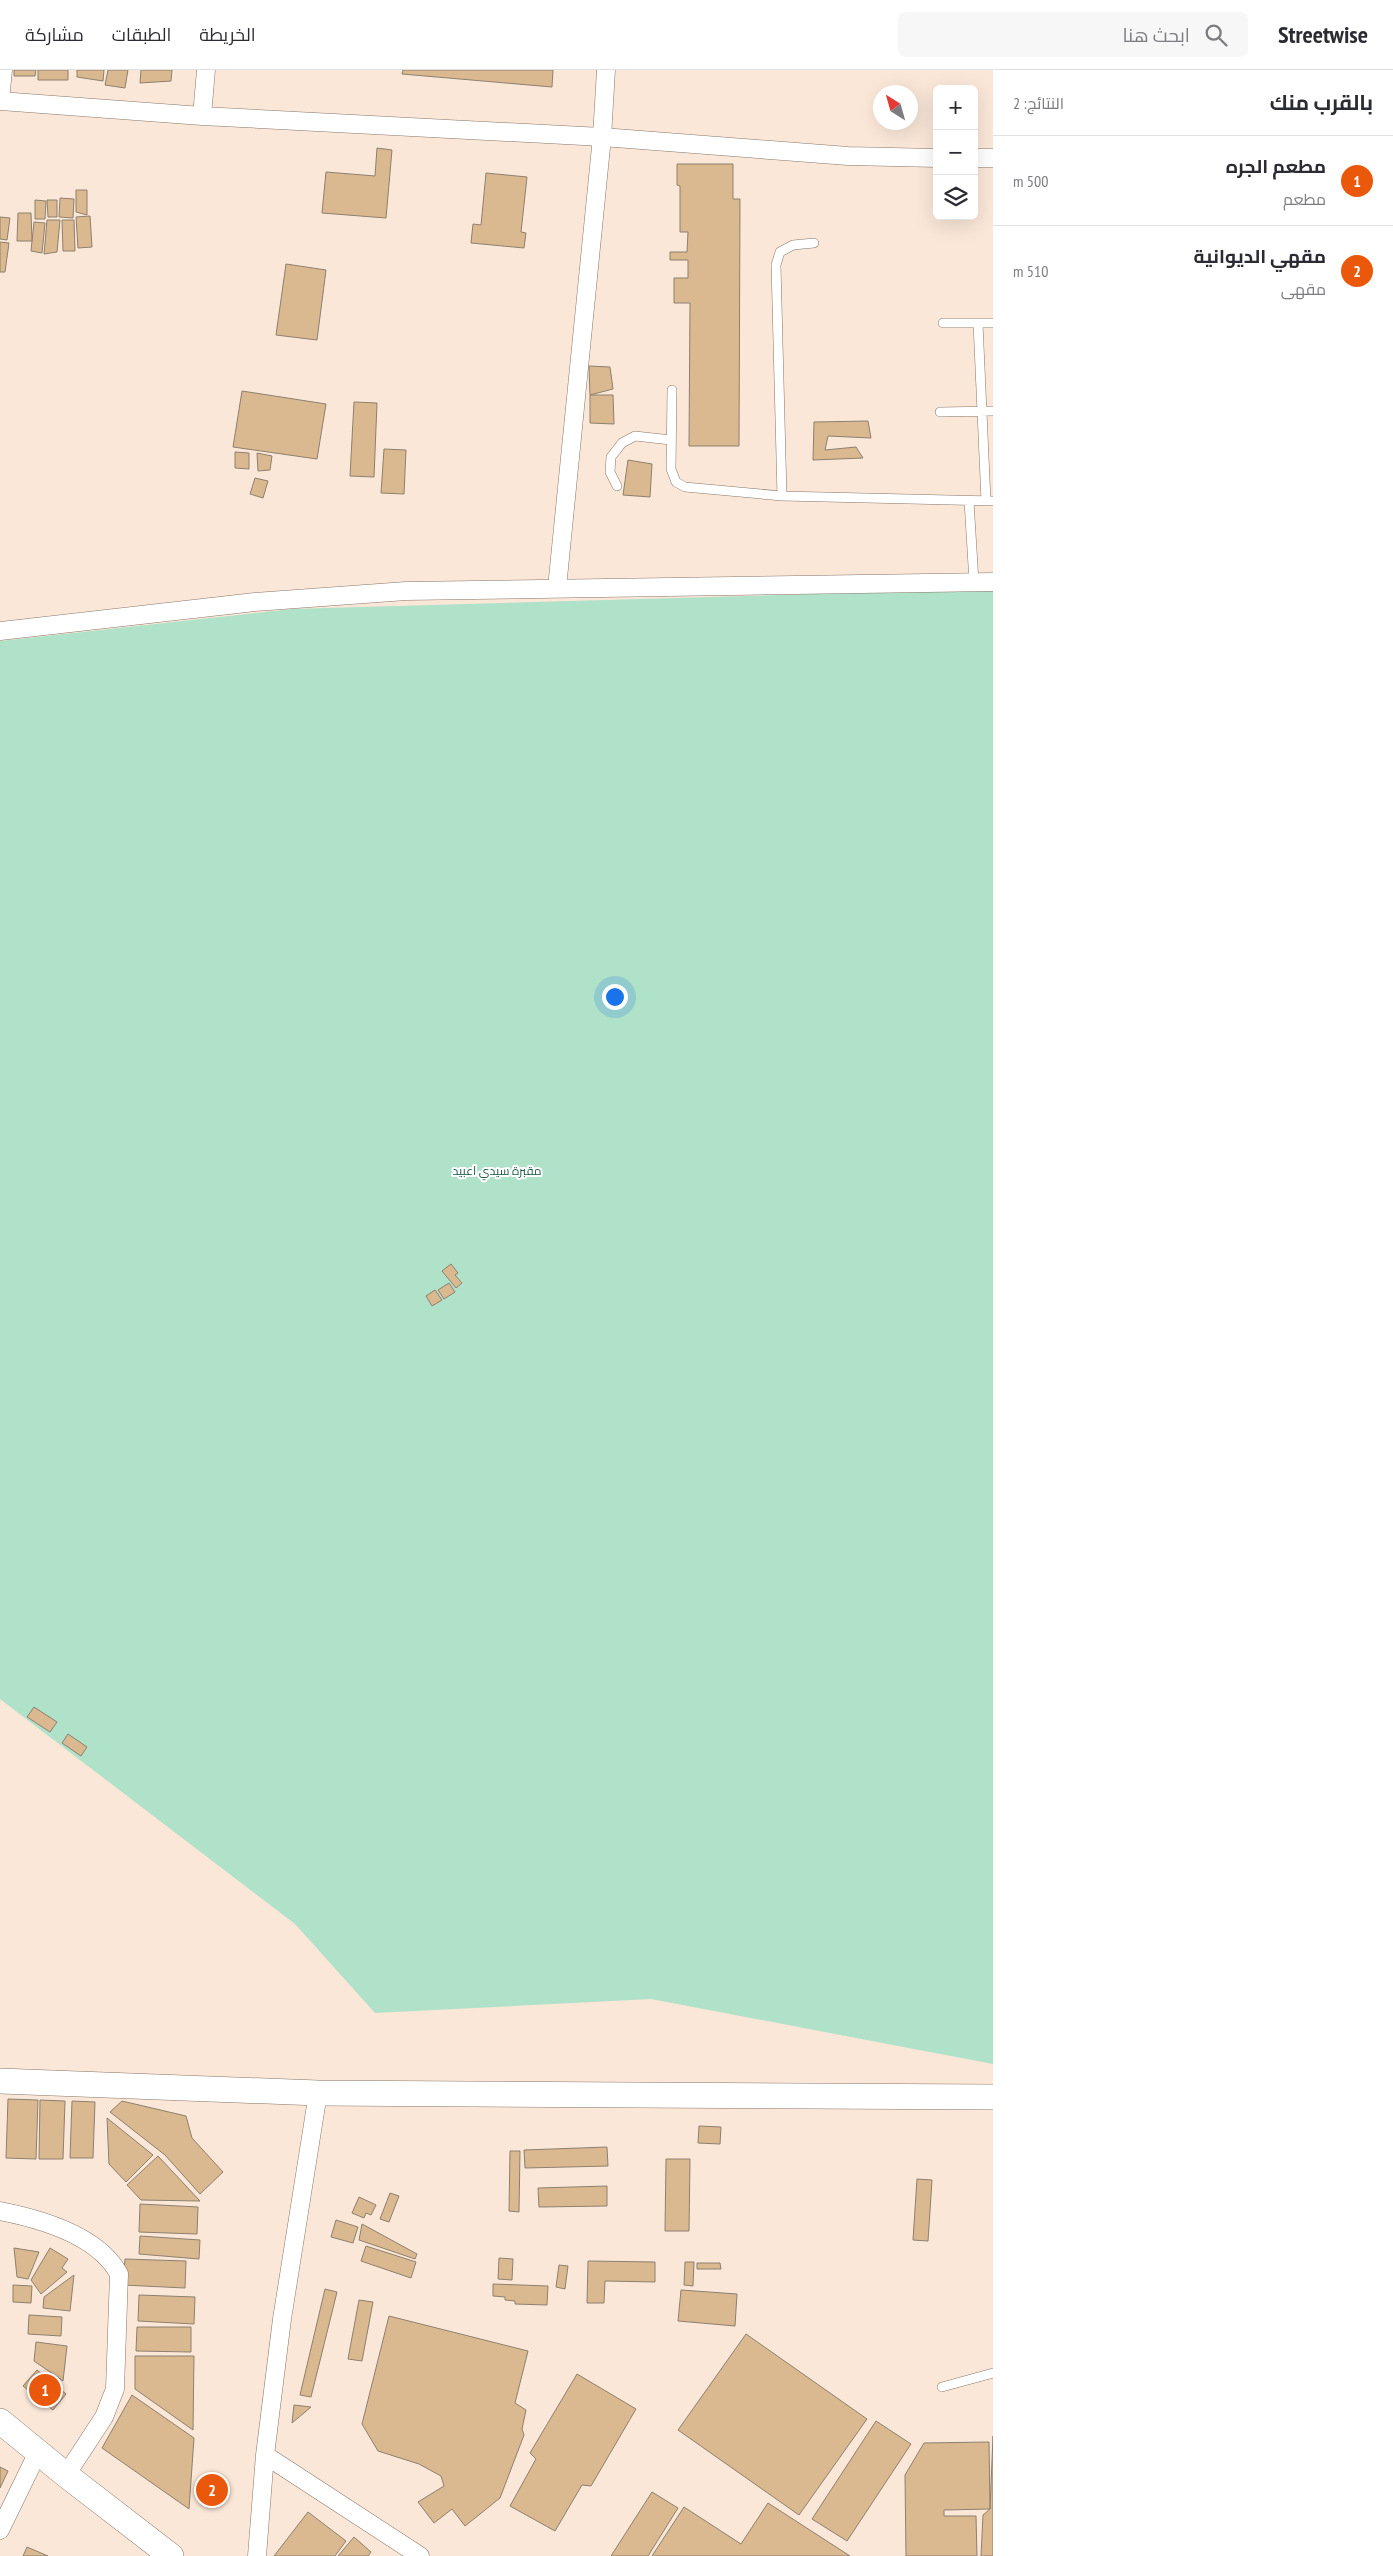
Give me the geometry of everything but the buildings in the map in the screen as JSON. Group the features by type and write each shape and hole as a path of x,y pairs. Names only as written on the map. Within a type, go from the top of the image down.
{"main road":[{"path":"0,2081 318,2092 993,2097"},
{"path":"0,2421 166,2554"}],"street":[{"path":"3,70 0,101 202,116 602,137 848,156 933,158"},
{"path":"202,116 206,70"},
{"path":"557,588 602,137 606,70"},
{"path":"978,158 993,158"},
{"path":"0,631 180,610 330,596 557,588 993,582"},
{"path":"257,2556 265,2455 282,2319 318,2092"},
{"path":"0,2211 40,2221 85,2242 109,2259 119,2274 116,2378 112,2400 104,2417 66,2475"},
{"path":"0,2530 38,2452"},
{"path":"265,2455 420,2556"}],"lane":[{"path":"782,496 776,266 780,252 793,245 814,243"},
{"path":"943,323 993,323"},
{"path":"672,390 671,469 676,482 685,487 782,496 990,501 982,411 978,323"},
{"path":"940,412 993,411"},
{"path":"617,486 610,472 612,457 622,443 635,436 671,440"},
{"path":"969,501 974,582"},
{"path":"942,2387 993,2373"}],"green space":[{"name":"مقبرة سيدي اعبيد","path":"993,589 993,2064 651,1999 375,2013 295,1924 0,1699 0,641 292,609"}],"place":[{"name":"مطعم الجره","path":"45,2390"},
{"name":"مقهي الديوانية","path":"212,2490"}]}
